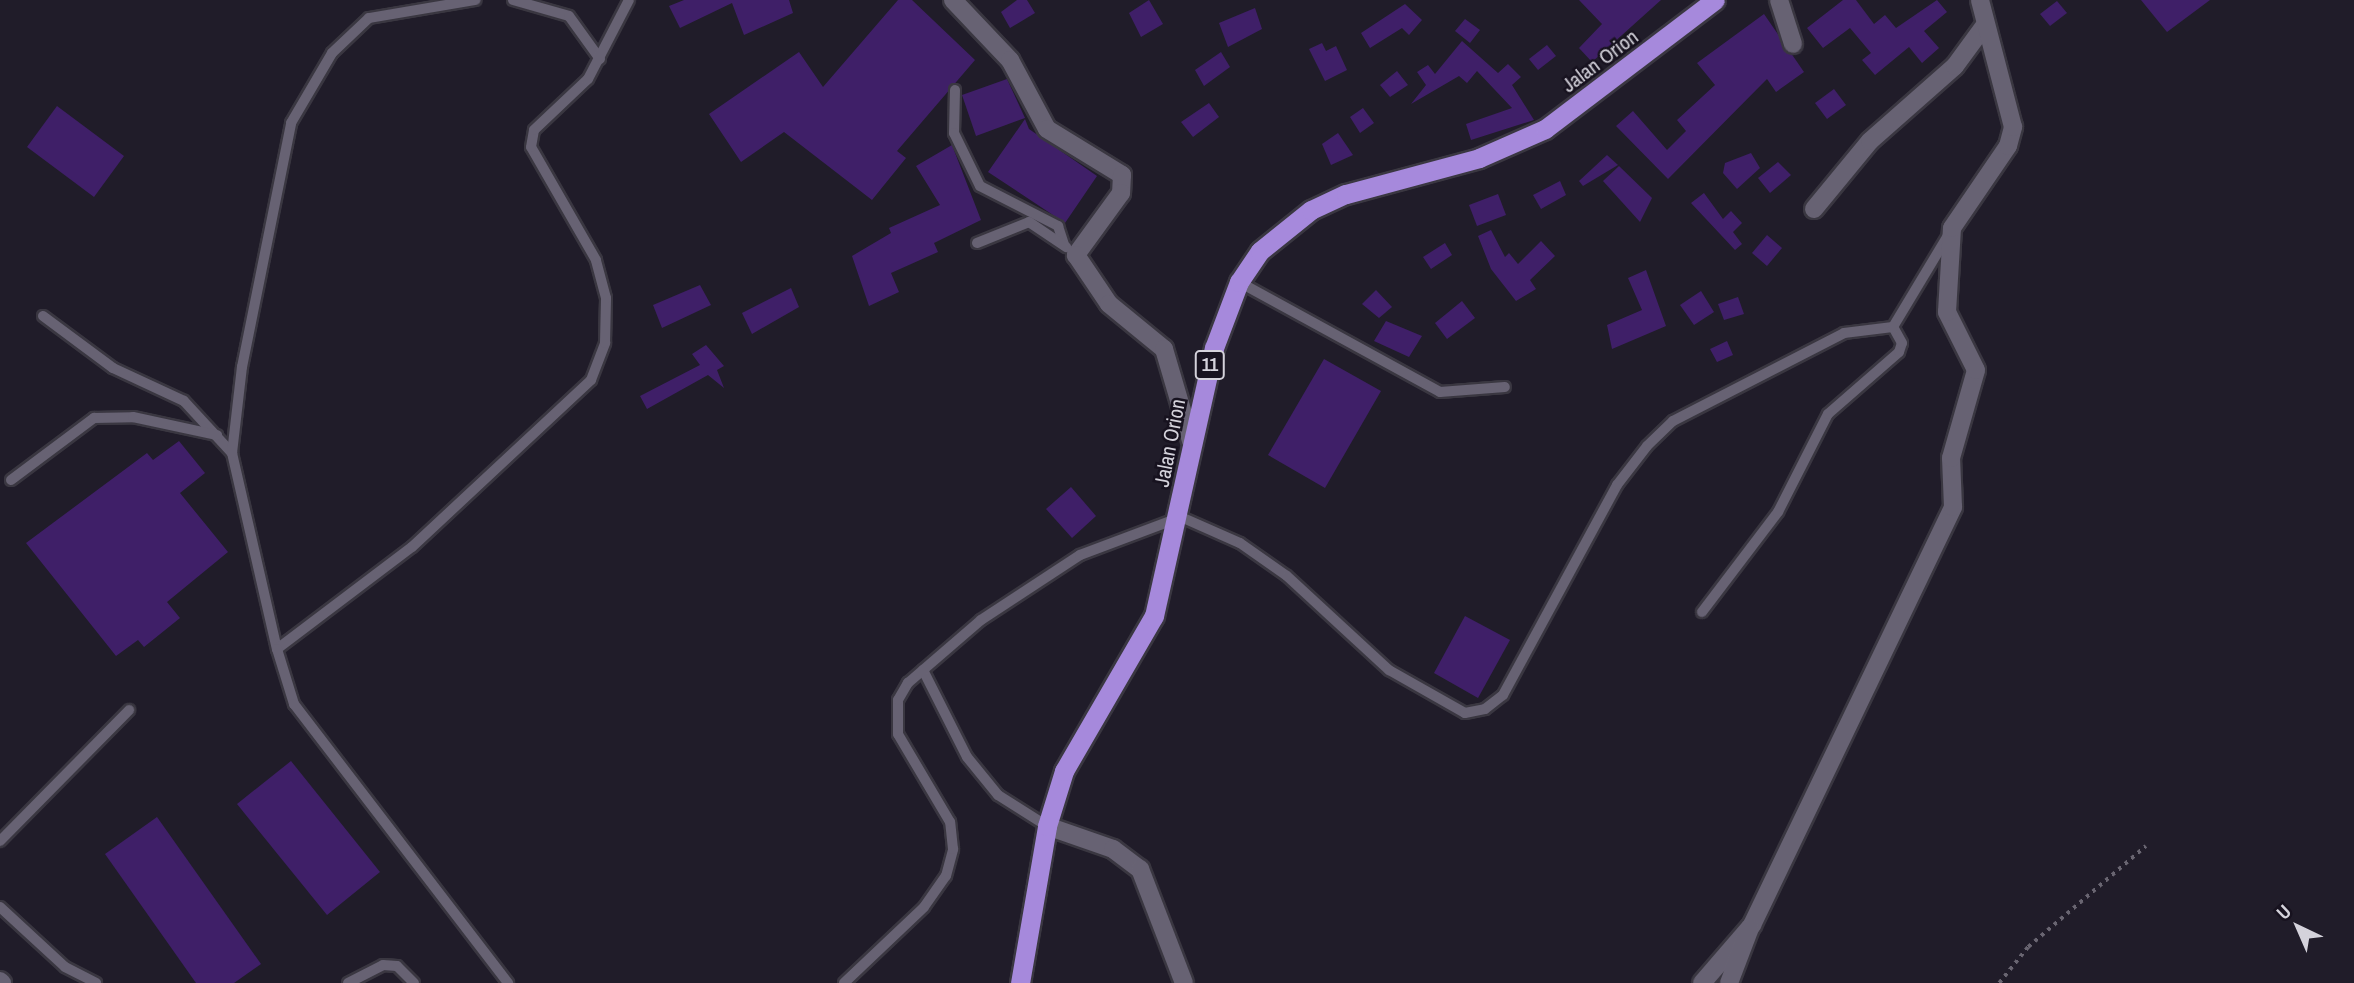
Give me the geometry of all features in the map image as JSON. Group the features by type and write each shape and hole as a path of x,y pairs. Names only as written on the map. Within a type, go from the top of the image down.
{"highway":[{"name":"Jalan Orion","path":"1020,983 1047,826 1083,733 1154,616 1181,517 1191,441 1214,348 1239,282 1260,251 1311,210 1346,194 1479,158 1545,129 1715,0"}],"street":[{"path":"953,0 1010,60 1047,129 1122,174 1121,193 1070,250 1109,304 1164,349 1191,441"},
{"path":"1779,0 1793,44"},
{"path":"1728,983 1752,925 1953,507 1951,458 1976,370 1947,312 1952,228 2008,146 2013,127 1980,0"},
{"path":"1814,209 1870,141 1955,66 1985,25"},
{"path":"1047,826 1112,849 1140,869 1184,983"},
{"path":"1702,983 1752,925"}],"lane":[{"path":"475,0 369,18 332,53 290,123 242,367 232,453 277,649 294,704 508,983"},
{"path":"513,0 569,16 600,59"},
{"path":"277,649 412,547 591,380 606,343 606,298 596,260 531,147 534,130 600,59 629,0"},
{"path":"955,90 954,133 980,187 1058,226 1070,250"},
{"path":"977,243 1029,222 1070,250"},
{"path":"1893,327 1952,228"},
{"path":"1239,282 1440,392 1505,387"},
{"path":"43,316 113,368 184,401 232,453"},
{"path":"844,983 924,907 946,876 953,849 950,822 898,734 898,700 923,670 981,620 1080,555 1181,517 1240,543 1287,576 1389,670 1465,713 1485,709 1503,695 1617,485 1673,421 1844,333 1893,327"},
{"path":"1702,612 1733,564 1778,512 1828,414 1899,352 1902,343 1893,327"},
{"path":"11,480 94,418 133,417 217,435"},
{"path":"923,670 967,757 998,794 1047,826"},
{"path":"0,841 129,710"},
{"path":"0,907 65,967 96,983"},
{"path":"348,983 383,965 397,966 414,983"}],"path":[{"path":"1999,983 2028,947 2146,846"}],"building":[{"path":"684,0 789,0 793,13 744,35 732,3 680,28 669,6"},
{"path":"898,0 912,0 975,60 897,151 906,158 872,200 784,132 741,162 709,114 799,52 823,87"},
{"path":"1017,0 1027,0 1035,13 1010,28 1001,12"},
{"path":"1149,0 1163,24 1141,37 1129,13"},
{"path":"1579,0 1661,0 1592,62 1579,48 1602,24"},
{"path":"1843,0 1856,0 1874,24 1885,15 1896,28 1937,0 1947,12 1924,31 1939,48 1922,63 1909,47 1875,75 1862,60 1871,53 1850,28 1823,48 1807,28"},
{"path":"2141,0 2210,0 2167,32"},
{"path":"2057,1 2067,13 2050,26 2040,14"},
{"path":"1405,4 1422,20 1409,35 1402,28 1370,48 1361,33"},
{"path":"1255,8 1262,29 1228,47 1219,23"},
{"path":"1764,14 1804,72 1776,92 1767,79 1668,179 1616,126 1633,111 1667,150 1686,131 1677,120 1715,85 1697,63"},
{"path":"1465,19 1480,30 1470,43 1455,31"},
{"path":"1462,41 1498,73 1508,64 1521,77 1512,85 1534,120 1471,140 1466,124 1512,108 1477,71 1467,83 1459,76 1411,104 1426,85 1417,72 1428,65 1435,74"},
{"path":"1322,43 1326,51 1336,46 1347,70 1325,81 1309,49"},
{"path":"1547,45 1556,56 1538,70 1529,59"},
{"path":"1221,52 1230,67 1204,86 1195,70"},
{"path":"1397,71 1408,85 1390,97 1380,85"},
{"path":"1007,79 1025,118 976,136 962,95"},
{"path":"1834,89 1846,105 1827,119 1815,103"},
{"path":"1209,103 1219,117 1193,137 1181,122"},
{"path":"57,106 124,156 94,197 27,147"},
{"path":"1363,108 1374,123 1360,133 1350,117"},
{"path":"1025,119 1029,129 1097,176 1065,223 988,172"},
{"path":"1338,133 1353,155 1331,165 1322,144"},
{"path":"952,145 981,220 934,243 938,252 891,273 899,292 869,306 852,256 891,233 889,228 940,205 916,166"},
{"path":"1751,153 1760,168 1737,189 1723,173 1725,163"},
{"path":"1607,155 1618,165 1583,186 1579,181"},
{"path":"1778,162 1791,175 1770,193 1758,178"},
{"path":"1619,166 1652,198 1640,222 1603,181"},
{"path":"1560,181 1566,195 1541,209 1533,195"},
{"path":"1704,193 1723,219 1731,211 1742,223 1733,232 1742,244 1735,250 1691,203"},
{"path":"1498,194 1506,215 1477,226 1469,205"},
{"path":"1491,230 1505,257 1509,253 1518,264 1541,241 1555,256 1530,280 1536,289 1516,301 1491,269 1478,236"},
{"path":"1767,235 1782,248 1767,266 1752,253"},
{"path":"1445,243 1452,255 1431,269 1423,257"},
{"path":"1646,270 1666,326 1612,349 1607,325 1642,310 1628,278"},
{"path":"700,285 711,305 662,328 653,305"},
{"path":"791,288 799,307 752,334 742,313"},
{"path":"1376,290 1392,307 1379,318 1362,304"},
{"path":"1701,291 1714,312 1694,325 1680,305"},
{"path":"1738,297 1744,314 1724,320 1718,304"},
{"path":"1462,301 1475,318 1447,339 1435,323"},
{"path":"1386,321 1422,336 1409,357 1374,341"},
{"path":"1727,341 1733,355 1717,362 1710,349"},
{"path":"706,345 724,366 717,370 724,388 708,375 647,409 640,396 700,365 692,354"},
{"path":"1324,359 1381,391 1325,488 1268,455"},
{"path":"179,441 205,473 180,493 228,552 167,602 180,618 144,647 138,640 116,656 26,543 147,453 153,460"},
{"path":"1071,487 1096,516 1072,538 1046,509"},
{"path":"1465,616 1510,640 1478,698 1434,673"},
{"path":"291,761 380,872 327,915 237,804"},
{"path":"157,817 261,964 234,983 196,983 105,854"}]}
